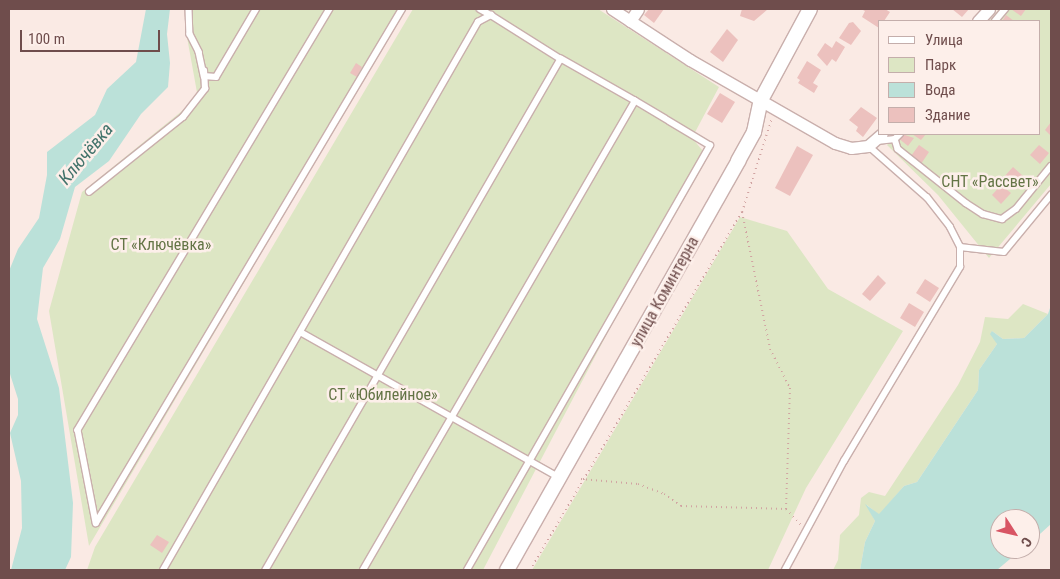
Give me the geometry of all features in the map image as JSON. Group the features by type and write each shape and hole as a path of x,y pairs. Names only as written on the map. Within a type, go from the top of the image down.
{"street":[{"path":"612,9 835,143 851,148 875,140"},
{"path":"630,21 638,9"},
{"name":"улица Коминтерна","path":"507,570 561,478 738,162 754,132 761,100 810,9"},
{"path":"979,20 989,9"}],"lane":[{"path":"89,192 183,117 205,89 204,73 190,34 189,9"},
{"path":"204,73 216,77 256,9"},
{"path":"330,9 78,430 96,522 402,9"},
{"path":"468,570 710,146 561,59 480,9"},
{"path":"996,20 1005,9"},
{"path":"163,570 302,333 478,22 491,16"},
{"path":"266,570 561,59"},
{"path":"363,570 635,101"},
{"path":"875,140 896,139 899,135"},
{"path":"896,139 898,149 966,203 983,214 1002,220 1016,209 1051,166"},
{"path":"785,570 806,530 960,266 960,247 950,227 927,198 875,140"},
{"path":"960,247 1004,252 1051,195"},
{"path":"302,333 561,478"}],"path":[{"path":"530,570 582,479 742,212 774,108"},
{"path":"742,212 770,349 790,388 786,509"},
{"path":"582,479 638,484 664,494 681,506 786,509 806,530"}],"green space":[{"name":"СТ «Ключёвка»","path":"185,9 405,9 89,546 49,311 82,192 198,98 185,26"},
{"name":"СТ «Юбилейное»","path":"413,9 598,9 719,87 692,138 703,151 483,570 87,570 95,547"},
{"name":"СНТ «Рассвет»","path":"999,9 1051,9 1051,184 989,258 938,195 887,145 895,135 1040,135 1040,20 990,20"},
{"path":"740,217 787,231 828,289 903,331 806,488 768,570 532,570"},
{"path":"1023,304 1048,314 1024,338 1003,339 992,331 997,344 979,370 978,390 917,482 904,486 879,515 867,505 875,521 865,542 860,570 833,570 838,560 840,535 859,515 861,498 869,492 885,496 958,385 980,342 985,317 1008,319"}],"water":[{"name":"Ключёвка","path":"146,9 170,9 167,34 170,63 168,87 141,114 109,161 75,187 60,239 43,268 37,319 59,388 73,503 71,557 65,570 11,570 22,528 21,481 10,433 18,415 18,399 10,374 9,271 18,249 39,218 47,175 47,152 95,115 107,89 136,62"},
{"path":"1051,305 1051,524 1040,534 1040,509 990,509 990,559 1010,559 997,570 860,570 865,542 875,521 865,504 879,514 904,486 917,482 978,390 979,370 997,344 990,334 992,331 1003,339 1024,338 1048,314"}],"building":[{"path":"649,9 664,9 654,23 644,15"},
{"path":"742,9 768,9 754,21 740,16"},
{"path":"861,9 885,9 890,12 885,20 878,20 878,27 862,17 865,11"},
{"path":"952,9 969,9 962,17"},
{"path":"1011,9 1026,9 1021,16"},
{"path":"1006,15 1013,20 1003,20"},
{"path":"853,22 861,31 851,45 839,38 849,23"},
{"path":"727,29 738,40 723,62 710,52"},
{"path":"836,41 845,47 836,62 832,59 827,66 817,55 825,43 832,48"},
{"path":"807,61 821,70 813,83 818,86 814,93 798,83 800,80 797,78"},
{"path":"356,63 362,67 357,77 350,73"},
{"path":"720,93 735,102 722,123 707,114"},
{"path":"861,107 877,118 863,137 856,131 858,127 849,120"},
{"path":"1051,122 1051,136 1045,130"},
{"path":"901,135 905,135 914,138 908,146 898,138"},
{"path":"914,135 925,135 921,140"},
{"path":"919,145 929,152 921,164 911,156"},
{"path":"1039,145 1049,153 1040,164 1030,155"},
{"path":"797,146 813,155 790,196 775,188"},
{"path":"1013,167 1023,176 1013,187 1003,178"},
{"path":"1001,185 1011,193 1001,204 992,195"},
{"path":"878,275 886,283 870,301 862,294"},
{"path":"925,279 939,288 930,302 916,293"},
{"path":"909,303 924,312 915,327 900,318"},
{"path":"157,535 169,542 162,553 150,545"}]}
